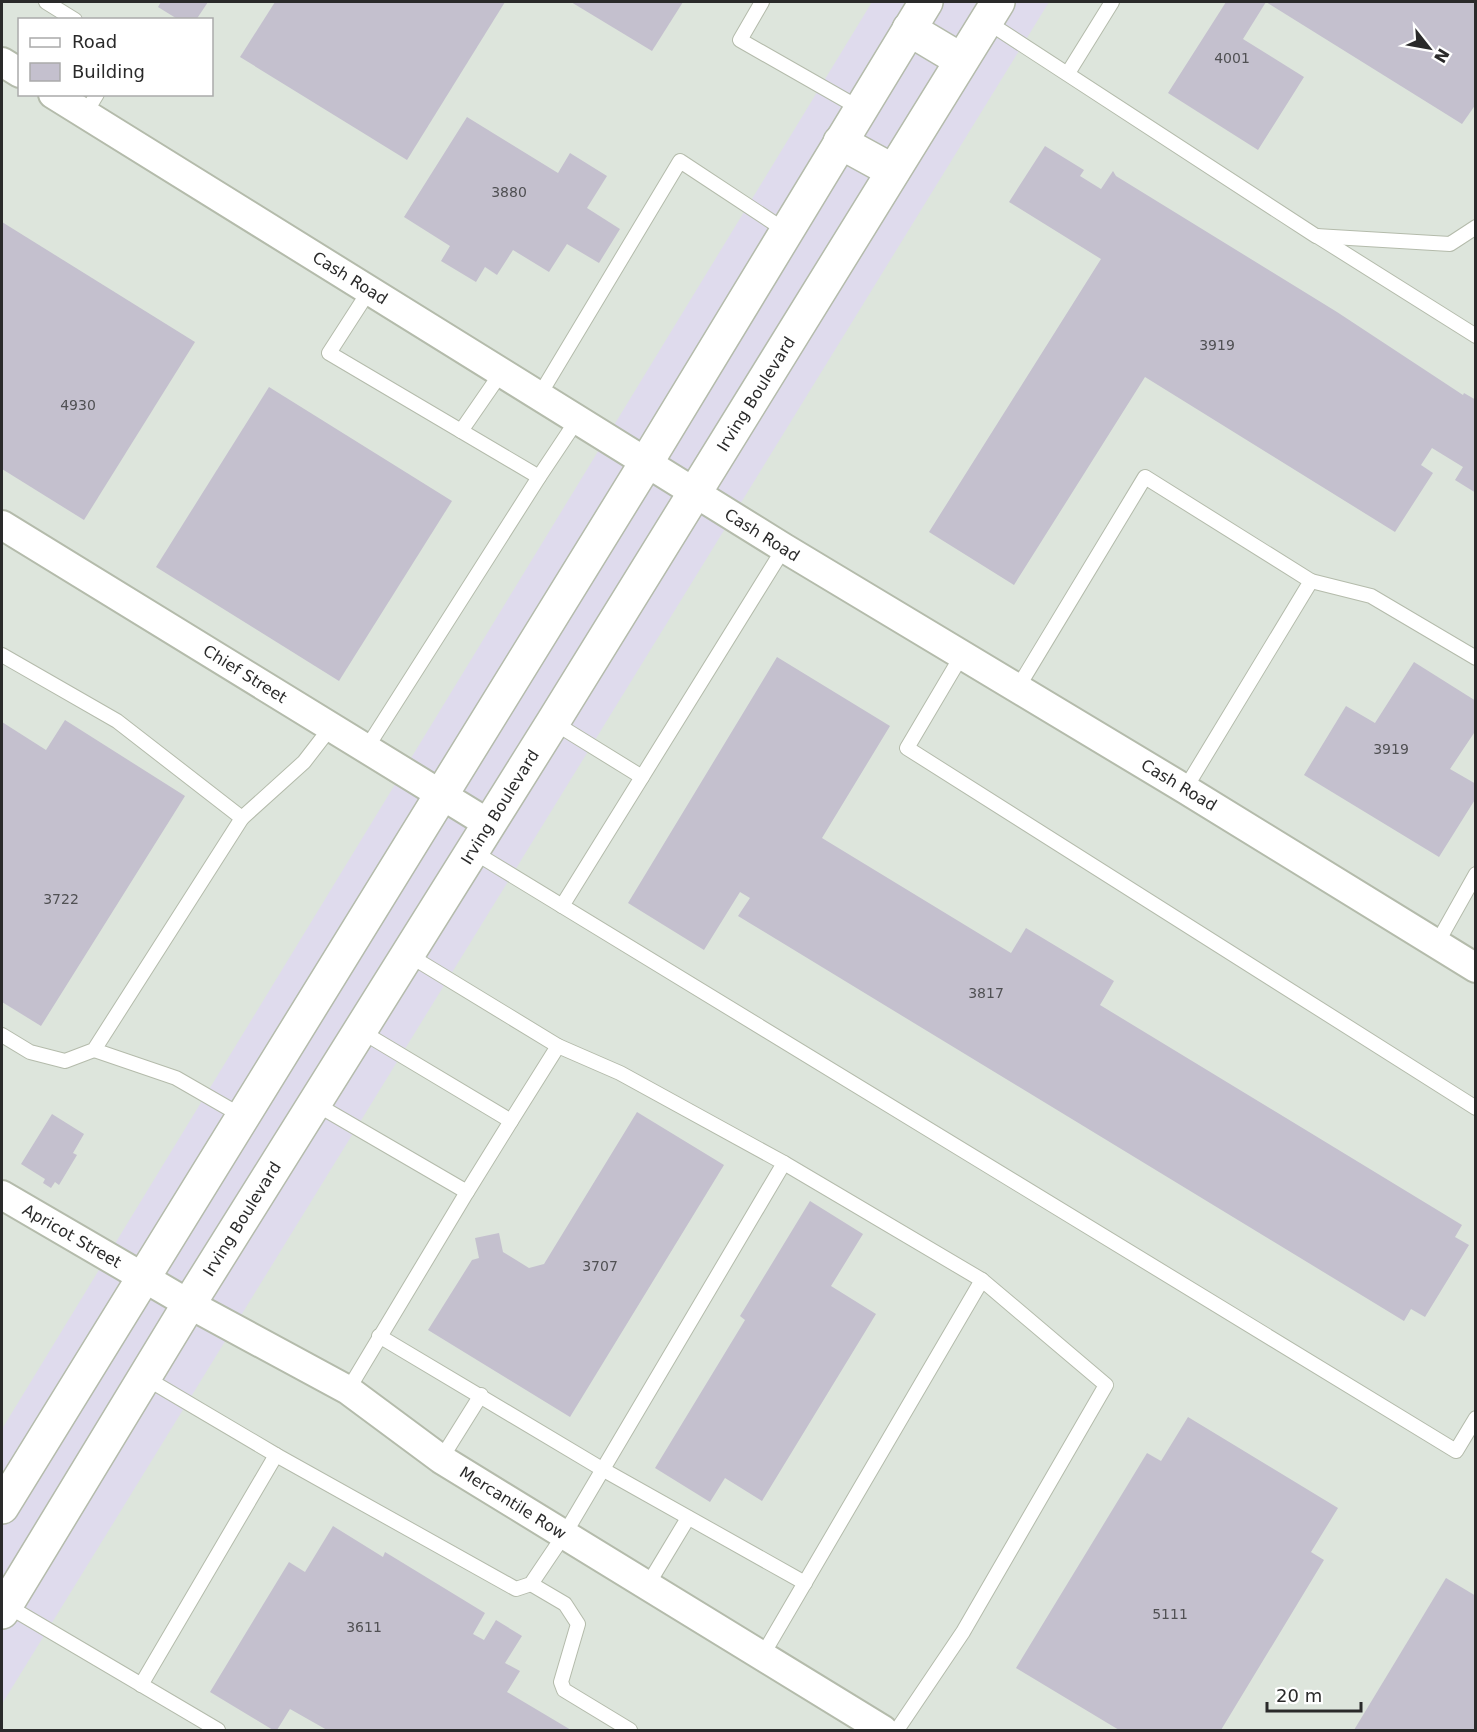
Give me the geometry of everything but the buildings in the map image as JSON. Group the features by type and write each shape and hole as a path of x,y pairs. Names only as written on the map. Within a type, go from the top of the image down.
{"main road":[{"path":"2,1507 646,463 926,2"},
{"name":"Irving Boulevard","path":"4,1608 189,1304 481,838 992,11"},
{"path":"909,29 962,60"},
{"path":"840,142 893,171"}],"street":[{"path":"2,62 18,72"},
{"name":"Cash Road","path":"61,96 91,104 369,291 784,548 1185,789 1476,968"},
{"name":"Chief Street","path":"2,525 440,794 481,838"},
{"name":"Apricot Street","path":"2,1195 143,1277"},
{"name":"Mercantile Row","path":"143,1277 348,1390 441,1459 884,1730"}],"lane":[{"path":"46,2 72,18"},
{"path":"762,2 741,40 861,109"},
{"path":"1068,73 1112,2"},
{"path":"992,11 1068,73 1316,236 1476,336"},
{"path":"539,396 680,161 786,231"},
{"path":"1316,236 1450,244 1476,227"},
{"path":"369,291 329,353 539,477"},
{"path":"461,431 501,373"},
{"path":"366,749 577,420"},
{"path":"1017,689 1145,477 1311,581 1371,596 1476,658"},
{"path":"562,906 784,548"},
{"path":"1185,789 1311,581"},
{"path":"2,655 117,722 242,818"},
{"path":"962,655 907,748 1476,1108"},
{"path":"553,722 642,777"},
{"path":"2,1035 30,1052 65,1061 94,1050 242,818 304,762 332,727"},
{"path":"481,838 562,906 1456,1451 1476,1418"},
{"path":"1436,945 1476,874"},
{"path":"407,954 558,1046 620,1073 784,1164 982,1280 1106,1385 963,1632 884,1730"},
{"path":"359,1030 512,1121"},
{"path":"348,1390 558,1046"},
{"path":"94,1050 176,1078 242,1116"},
{"path":"314,1103 467,1192"},
{"path":"144,1377 276,1455 516,1589 531,1584 564,1535 784,1164"},
{"path":"762,1656 982,1280"},
{"path":"379,1336 602,1469 805,1583"},
{"path":"441,1459 481,1395"},
{"path":"141,1685 276,1455"},
{"path":"647,1586 688,1518"},
{"path":"531,1584 565,1604 578,1624 561,1682 564,1690 630,1731"},
{"path":"4,1608 218,1731"}],"shaded area":[{"path":"2,2 872,2 2,1429"},
{"path":"1049,2 1475,2 1475,1730 2,1730 2,1704"}]}
